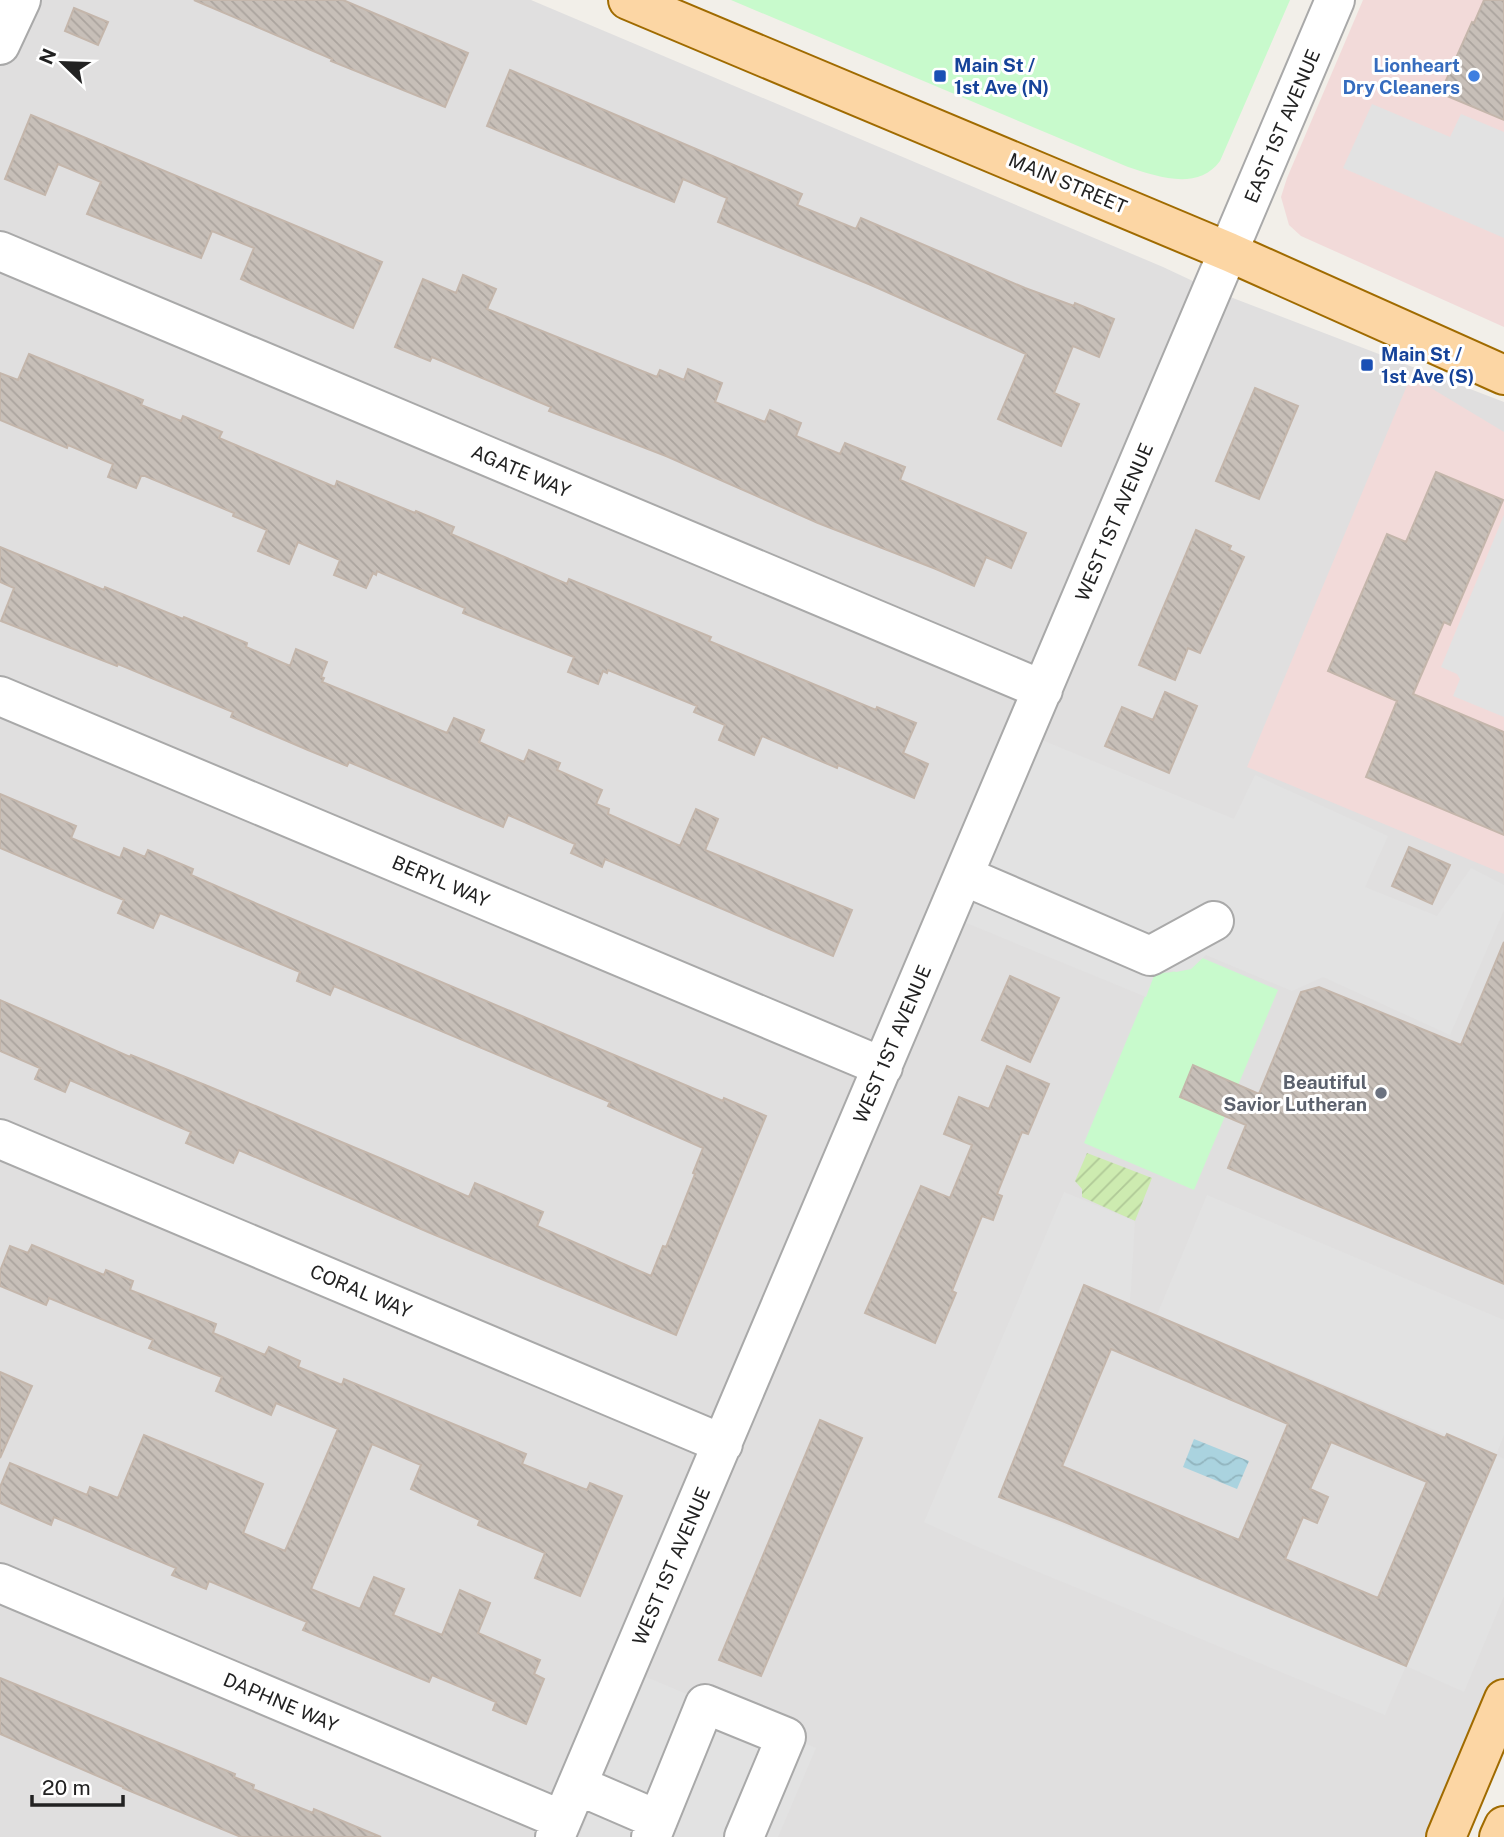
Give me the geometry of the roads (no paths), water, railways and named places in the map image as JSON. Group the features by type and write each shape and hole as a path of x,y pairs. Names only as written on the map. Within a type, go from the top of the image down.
{"main road":[{"name":"MAIN STREET","path":"628,0 1229,251 1504,376"},
{"path":"1446,1837 1504,1699"},
{"path":"1499,1837 1504,1826"}],"street":[{"name":"EAST 1ST AVENUE","path":"1229,251 1335,0"},
{"name":"AGATE WAY","path":"0,251 1043,690"},
{"name":"WEST 1ST AVENUE","path":"559,1829 1229,251"},
{"name":"BERYL WAY","path":"0,696 883,1067"},
{"path":"964,876 1150,956 1214,921"},
{"name":"CORAL WAY","path":"0,1139 723,1444"},
{"name":"DAPHNE WAY","path":"0,1583 559,1829"},
{"path":"577,1785 654,1829 705,1704 786,1737 744,1837"}],"water":[{"path":"1194,1439 1249,1461 1237,1489 1183,1467"}],"place":[{"name":"Main St / 1st Ave (N)","path":"940,76"},
{"name":"Lionheart Dry Cleaners","path":"1474,76"},
{"name":"Main St / 1st Ave (S)","path":"1367,365"},
{"name":"Beautiful Savior Lutheran","path":"1381,1093"}]}
